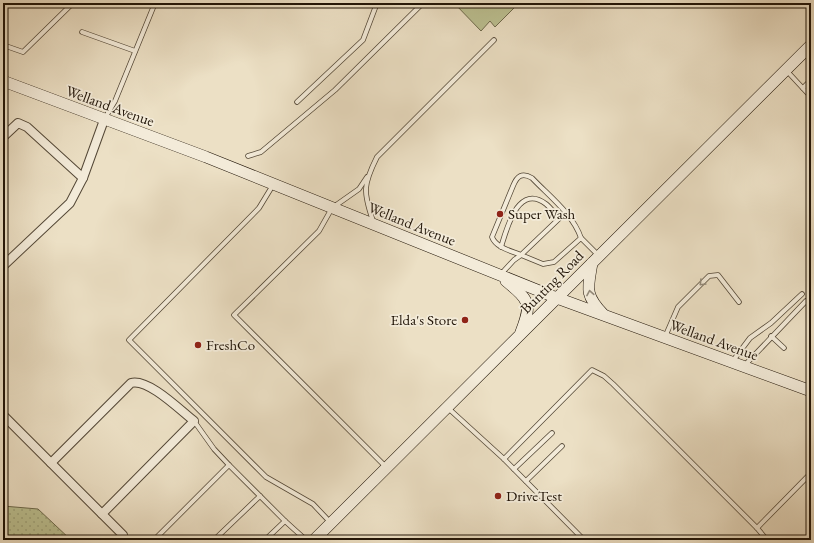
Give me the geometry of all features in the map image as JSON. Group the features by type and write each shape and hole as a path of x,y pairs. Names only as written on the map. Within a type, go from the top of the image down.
{"main road":[{"name":"Bunting Road","path":"314,540 811,45"},
{"name":"Welland Avenue","path":"3,81 206,157 557,298 811,391"},
{"path":"596,259 588,285 591,301 607,317"},
{"path":"500,276 522,294 527,305 528,311 520,335"}],"street":[{"path":"3,266 70,202 83,178 104,120"},
{"path":"3,137 18,124 27,126 83,178"},
{"path":"51,463 131,383 136,381 157,391 194,421 102,514"},
{"path":"3,415 123,535"}],"lane":[{"path":"3,45 22,52 73,3"},
{"path":"104,120 115,101 155,3"},
{"path":"297,102 363,40 377,3"},
{"path":"248,156 261,152 334,90 423,3"},
{"path":"82,32 135,51"},
{"path":"386,468 234,315 319,231 332,208 359,189 377,157 494,40"},
{"path":"786,70 811,97"},
{"path":"802,88 811,80"},
{"path":"581,238 554,262 543,264 501,247 492,237 516,178 521,174 527,175 532,178 577,226 581,238 596,259"},
{"path":"367,177 365,193 375,225"},
{"path":"274,184 260,208 129,340 266,477 313,504 331,523"},
{"path":"501,247 510,219 518,206 529,199 539,200 547,204 559,218"},
{"path":"500,276 514,260 564,213"},
{"path":"665,338 678,307 709,276 718,275 738,302"},
{"path":"732,362 750,338 771,323 802,294"},
{"path":"743,367 806,301 811,306"},
{"path":"771,336 784,348"},
{"path":"504,459 592,370 604,376 613,384 757,528 767,540"},
{"path":"447,407 504,459 584,540"},
{"path":"194,421 214,449 229,465 306,540"},
{"path":"514,469 552,433"},
{"path":"526,482 562,446"},
{"path":"154,540 229,465"},
{"path":"757,528 811,473"},
{"path":"214,540 260,496"},
{"path":"265,540 285,521"}],"green space":[{"path":"454,3 519,3 495,27 490,21 481,31"},
{"path":"3,506 38,509 71,540 3,540"}],"place":[{"name":"Super Wash","path":"500,214"},
{"name":"Elda's Store","path":"465,320"},
{"name":"FreshCo","path":"198,345"},
{"name":"DriveTest","path":"498,496"}]}
